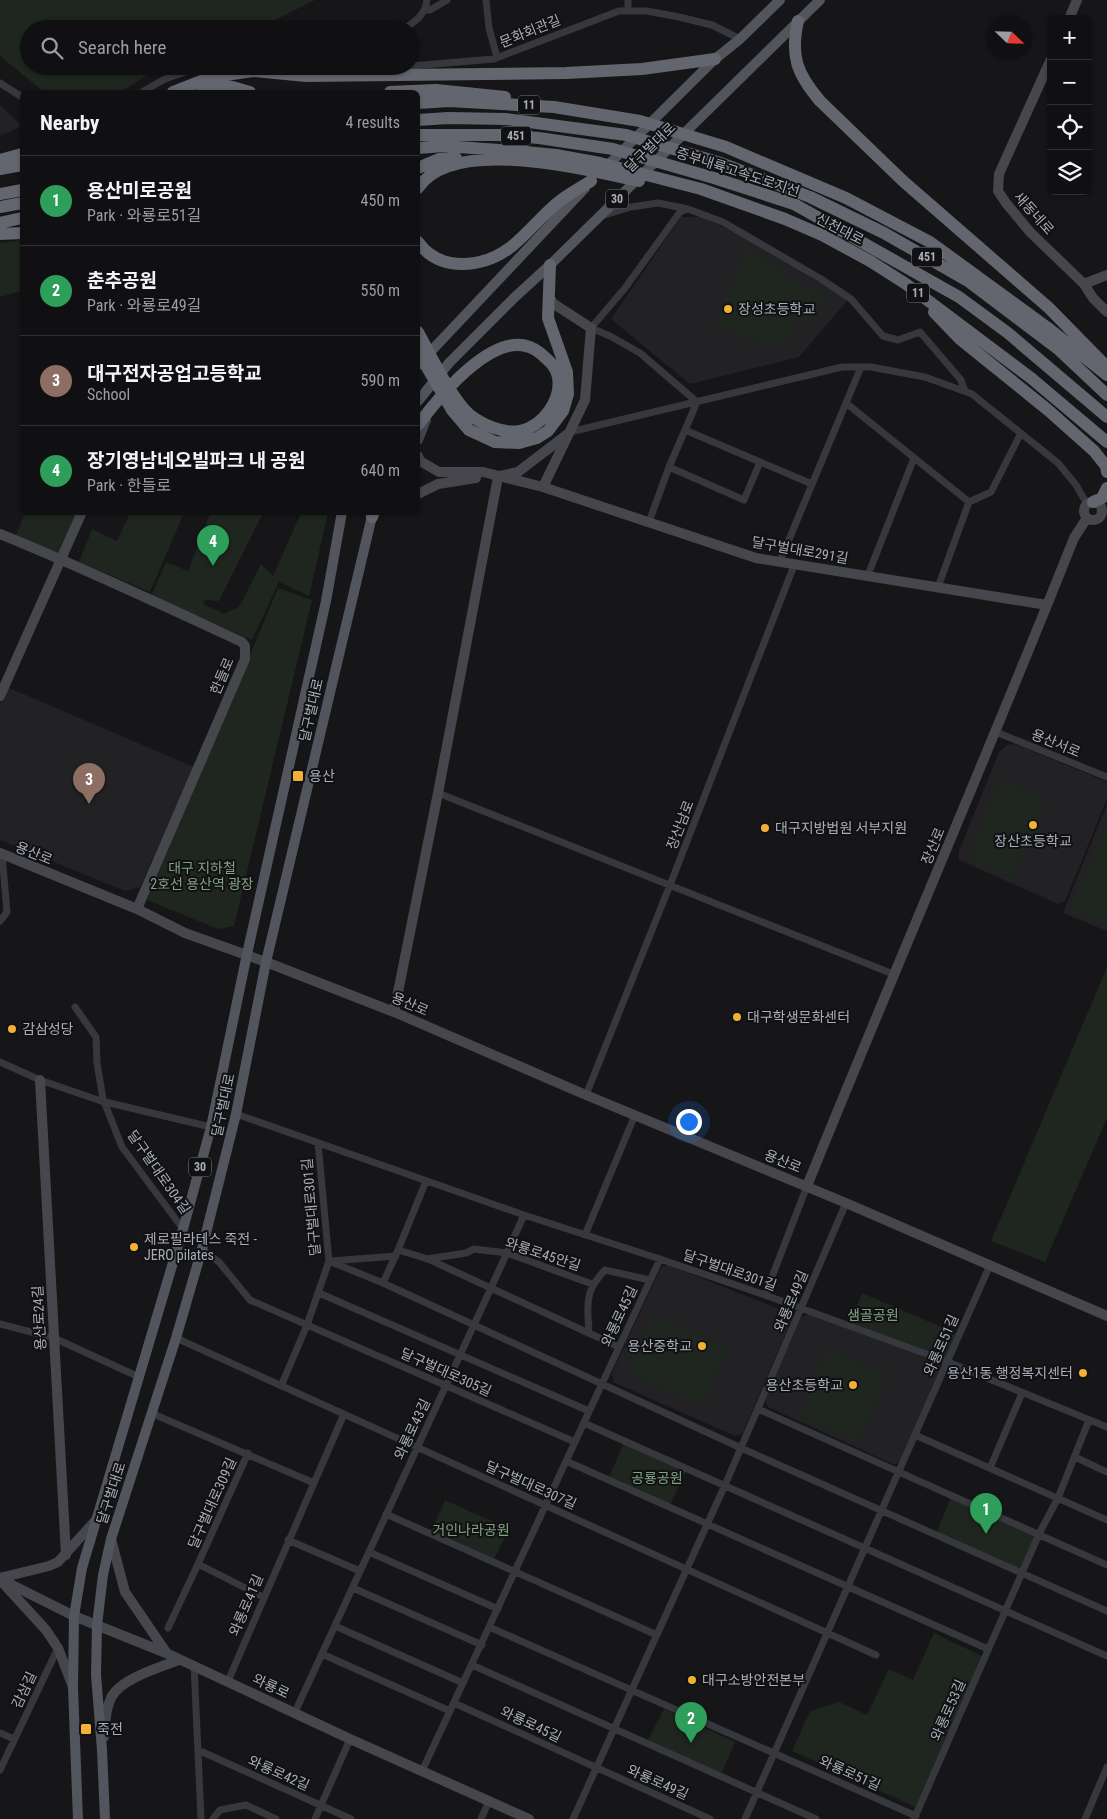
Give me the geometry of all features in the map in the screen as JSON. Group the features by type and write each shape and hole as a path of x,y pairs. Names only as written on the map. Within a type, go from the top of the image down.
{"highway":[{"path":"798,21 794,45 796,62 800,75 820,101 903,181 1049,308 1107,367"},
{"path":"420,75 566,73 642,69 714,59"},
{"path":"178,90 211,77 225,75"},
{"path":"295,75 393,75"},
{"path":"184,90 207,84 242,90"},
{"path":"420,91 473,93 528,100 554,107"},
{"name":"신천대로","path":"420,103 449,102 554,107 640,122 726,147 846,198 930,242 1048,328 1107,375"},
{"name":"중부내륙고속도로지선","path":"420,120 448,118 506,119 626,136 721,163 810,197 884,233 968,281 1058,349 1107,395"},
{"name":"중부내륙고속도로지선","path":"420,135 505,135 613,149 714,178 794,204 959,297 1008,333 1107,417"},
{"name":"신천대로","path":"420,148 444,146 515,151 556,155 600,163 701,189 785,219 822,236 870,262 910,287 1031,378 1107,442"},
{"path":"0,160 20,155"},
{"path":"420,167 429,162 450,158 550,163 574,167 682,191 779,224 822,236"},
{"path":"420,186 429,175 447,166 495,160"},
{"path":"0,169 20,165"},
{"path":"420,244 431,256 448,263 466,264 487,259 510,248 556,203 591,181"},
{"path":"0,194 20,190"},
{"path":"0,207 20,203"},
{"path":"0,223 20,218"},
{"path":"0,234 20,233"},
{"path":"420,336 469,430 495,442 519,443 537,438 548,431 562,411 568,394 568,372 548,318 550,265"},
{"path":"910,287 960,339 1048,410 1094,451 1106,466 1107,472"},
{"path":"420,355 455,406 484,423 502,430 519,431 532,426 551,410 558,394 558,376 553,364 537,351 519,345 495,350 470,368 432,406 420,422"},
{"path":"1090,503 1102,498 1107,488"}],"main road":[{"name":"달구벌대로","path":"420,363 591,181 714,59 740,39 780,0"},
{"name":"달구벌대로","path":"420,398 449,363 515,297 820,0"},
{"name":"달구벌대로","path":"78,1819 73,1688 74,1616 82,1568 183,1229 211,1127 246,954 326,601 341,515"},
{"name":"달구벌대로","path":"105,1819 96,1675 97,1625 103,1574 111,1539 176,1338 202,1249 236,1114 266,962 375,515"}],"street":[{"path":"417,20 424,10 427,0"},
{"path":"424,10 430,10 447,0"},
{"path":"486,0 489,28 497,57"},
{"path":"628,0 628,11"},
{"path":"1071,15 1077,0"},
{"name":"문화회관길","path":"420,65 497,57 619,11 647,11 687,19 712,25 740,39"},
{"name":"새동네로","path":"1051,60 999,174 998,191 1030,232 1084,284 1093,298 1107,312"},
{"path":"146,90 178,75"},
{"path":"0,83 20,96"},
{"path":"598,217 631,207 658,203 688,209 723,222 821,278 851,299 883,336 898,340 920,332 961,380 965,391"},
{"path":"543,488 585,400 591,328 625,288 680,212 688,209"},
{"path":"1084,284 1107,275"},
{"path":"548,296 554,304 591,328 610,336 640,353 697,402"},
{"path":"420,491 446,482 498,477 518,472 570,432 842,367 871,367 926,377 972,394 1058,463 1090,503 1101,506 1104,516 1095,520 1087,518 1084,510 1090,503"},
{"path":"780,561 861,367"},
{"path":"649,522 669,467 697,402"},
{"path":"846,403 969,502"},
{"path":"420,435 432,406"},
{"path":"685,430 812,484"},
{"path":"938,587 969,502 991,492 1021,433"},
{"path":"868,576 914,458"},
{"path":"420,461 430,468"},
{"path":"669,467 744,500 760,462"},
{"path":"420,468 430,468"},
{"name":"달구벌대로291길","path":"430,468 438,472 483,472 543,488 756,558 1047,605"},
{"path":"394,1012 498,477"},
{"path":"0,696 81,515"},
{"name":"장산로","path":"807,1186 893,974 996,732 1074,538 1087,518"},
{"name":"한들로","path":"0,534 143,595 242,642 245,646 245,659 137,909"},
{"name":"장산남로","path":"586,1095 795,563"},
{"name":"용산서로","path":"996,732 1107,777"},
{"path":"438,793 893,974"},
{"path":"0,921 7,912 1,854"},
{"name":"용산로","path":"1,854 137,909 184,933 246,954 394,1012 586,1095 807,1186 1107,1316"},
{"name":"달구벌대로304길","path":"75,1007 96,1036 96,1064 104,1101 122,1147 183,1229"},
{"path":"0,1062 40,1080 104,1101"},
{"name":"용산로24길","path":"40,1080 66,1555"},
{"name":"달구벌대로","path":"104,1101 211,1127"},
{"name":"달구벌대로301길","path":"236,1114 524,1215 765,1295 948,1362 1107,1426"},
{"path":"585,1235 635,1115"},
{"name":"달구벌대로301길","path":"307,1325 328,1261 318,1143"},
{"path":"383,1283 426,1180"},
{"name":"용산로","path":"765,1295 807,1186"},
{"name":"와룡로49길","path":"573,1819 725,1485 846,1203"},
{"name":"와룡로43길","path":"295,1712 524,1215"},
{"name":"달구벌대로305길","path":"202,1249 219,1262 250,1300 575,1442"},
{"name":"와룡로45안길","path":"426,1259 466,1253 474,1249 507,1254 592,1284"},
{"path":"328,1261 397,1253 426,1259 619,1347"},
{"name":"와룡로45길","path":"422,1771 660,1259"},
{"path":"328,1261 383,1283 741,1448 1107,1611"},
{"name":"와룡로51길","path":"745,1819 758,1794 847,1587 990,1265"},
{"name":"와룡로45안길","path":"588,1333 588,1299 592,1284 604,1270 650,1280"},
{"path":"319,1293 589,1411"},
{"path":"0,1324 54,1338 139,1377"},
{"path":"281,1386 307,1325"},
{"name":"달구벌대로307길","path":"176,1338 876,1655"},
{"path":"990,1468 1022,1393"},
{"path":"758,1409 1107,1565"},
{"name":"달구벌대로309길","path":"151,1413 248,1453 198,1564 263,1597"},
{"name":"와룡로41길","path":"228,1681 344,1414"},
{"name":"와룡로53길","path":"915,1817 1039,1534 1058,1498 1089,1420"},
{"path":"584,1422 1107,1656"},
{"path":"916,1435 1107,1520"},
{"path":"248,1453 314,1483"},
{"path":"1075,1457 1107,1472"},
{"path":"566,1461 988,1650"},
{"path":"386,1514 656,1635"},
{"path":"73,1688 58,1648 46,1630 0,1579 58,1562 96,1520"},
{"path":"111,1539 125,1592 166,1653"},
{"path":"288,1540 360,1571"},
{"path":"369,1552 498,1609"},
{"path":"168,1628 198,1564"},
{"name":"와룡로","path":"0,1579 74,1616 194,1665 350,1739 530,1819"},
{"path":"353,1588 482,1645"},
{"path":"335,1626 463,1683"},
{"path":"489,1627 775,1754"},
{"name":"감삼길","path":"0,1770 58,1648"},
{"path":"322,1654 450,1711"},
{"path":"102,1750 106,1714 112,1696 132,1678 179,1660"},
{"path":"194,1665 201,1819"},
{"name":"와룡로45길","path":"472,1665 614,1730"},
{"name":"와룡로45길","path":"454,1703 597,1768"},
{"path":"614,1730 816,1819"},
{"path":"0,1733 14,1739"},
{"path":"316,1819 350,1739"},
{"name":"와룡로42길","path":"198,1750 351,1819"},
{"name":"와룡로51길","path":"775,1754 915,1817"},
{"path":"1085,1819 1107,1767"},
{"name":"와룡로49길","path":"597,1768 710,1819"},
{"path":"481,1819 489,1801"},
{"path":"213,1819 220,1810 246,1805 276,1819"}],"shaded area":[{"path":"0,105 20,124 20,127 0,136"},
{"name":"장성초등학교","path":"681,217 701,217 741,235 848,300 799,357 690,384 611,319"},
{"path":"7,687 194,767 140,887 125,891 0,840 0,703"},
{"name":"장산초등학교","path":"1015,744 1107,782 1107,799 1065,901 1058,904 959,860 959,851 999,752 1007,745"},
{"path":"1107,804 1107,931 1063,913"},
{"name":"용산중학교","path":"668,1265 789,1313 792,1319 742,1434 735,1436 613,1382 612,1373 661,1267"},
{"name":"용산초등학교","path":"809,1314 939,1363 941,1369 900,1461 895,1465 768,1407 765,1400 801,1317"}],"green space":[{"path":"0,0 315,0 275,20 20,20 20,72 0,56"},
{"path":"23,75 147,75 124,90 42,90"},
{"path":"20,240 20,292 0,297 0,243"},
{"path":"747,247 795,282 825,297 820,313 813,319 796,324 784,344 758,341 715,325"},
{"path":"24,515 78,515 60,554 15,537"},
{"path":"129,515 183,515 150,592 79,562 92,529 117,541"},
{"path":"209,515 262,515 219,601 205,600 203,604 224,614 239,607 261,564 273,576 300,515 328,515 309,596 279,582 252,640 151,596 166,562 188,571"},
{"name":"대구 지하철 2호선 용산역 광장","path":"278,588 312,600 234,926 218,929 147,900"},
{"path":"1002,779 1042,797 1044,803 1012,877 971,860 970,854 998,782"},
{"path":"1107,824 1107,926 1070,910"},
{"path":"1107,967 1107,1118 1045,1262 991,1241"},
{"name":"샘골공원","path":"862,1293 960,1335 946,1360 850,1324"},
{"path":"653,1316 728,1349 702,1406 627,1372"},
{"path":"828,1349 887,1375 858,1442 799,1416"},
{"name":"공룡공원","path":"625,1441 687,1469 669,1507 608,1479"},
{"path":"951,1497 1036,1534 1019,1571 936,1534"},
{"name":"거인나라공원","path":"445,1500 509,1529 494,1559 432,1530"},
{"path":"934,1633 984,1657 915,1807 792,1751 810,1711 839,1702 867,1715 889,1669 913,1680"},
{"path":"664,1709 735,1742 720,1777 646,1744"}],"place":[{"name":"장성초등학교","path":"728,309"},
{"name":"장기영남네오빌파크 내 공원","path":"213,566"},
{"name":"용산","path":"298,776"},
{"name":"대구전자공업고등학교","path":"89,804"},
{"name":"장산초등학교","path":"1033,825"},
{"name":"대구지방법원 서부지원","path":"765,828"},
{"name":"대구학생문화센터","path":"737,1017"},
{"name":"감삼성당","path":"12,1029"},
{"name":"제로필라테스 죽전 - JERO pilates","path":"134,1247"},
{"name":"용산중학교","path":"702,1346"},
{"name":"용산1동 행정복지센터","path":"1083,1373"},
{"name":"용산초등학교","path":"853,1385"},
{"name":"용산미로공원","path":"986,1534"},
{"name":"대구소방안전본부","path":"692,1680"},
{"name":"죽전","path":"86,1729"},
{"name":"춘추공원","path":"691,1743"}]}
